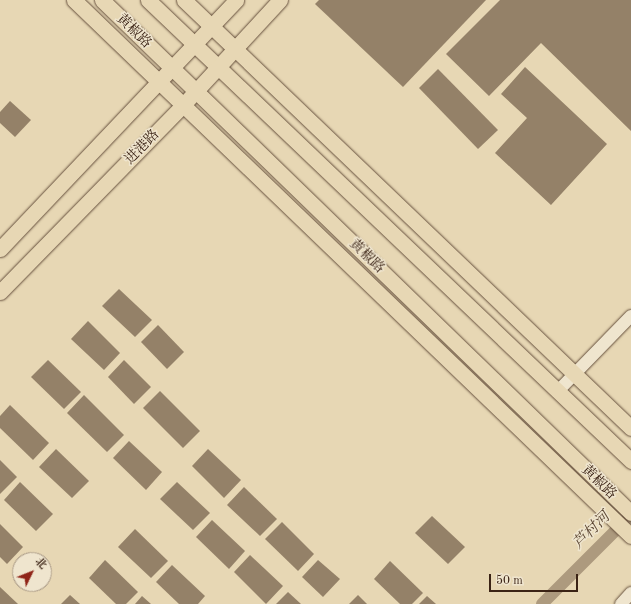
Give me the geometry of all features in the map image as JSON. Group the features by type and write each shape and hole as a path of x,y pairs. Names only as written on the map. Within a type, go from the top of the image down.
{"main road":[{"path":"74,0 631,536"},
{"name":"黄椒路","path":"102,0 631,513"},
{"path":"148,0 631,461"},
{"path":"184,0 631,428"},
{"path":"0,249 160,83 194,44 236,0"},
{"name":"进港路","path":"0,292 183,105 280,0"}],"street":[{"path":"557,392 631,316"},
{"path":"621,604 631,593"}],"building":[{"path":"319,0 486,0 403,87 315,4"},
{"path":"500,0 631,0 631,131 541,43 489,96 446,54"},
{"path":"525,67 607,144 551,205 495,153 527,118 501,94"},
{"path":"438,69 498,130 478,149 419,88"},
{"path":"10,101 31,120 15,137 0,123 0,112"},
{"path":"119,289 152,320 135,337 102,306"},
{"path":"88,321 120,353 104,370 71,339"},
{"path":"158,325 184,352 167,369 141,342"},
{"path":"48,360 81,392 64,409 31,377"},
{"path":"124,360 151,387 134,404 108,377"},
{"path":"160,391 200,431 183,448 143,408"},
{"path":"84,395 124,435 107,452 67,413"},
{"path":"10,405 49,443 33,460 0,428 0,416"},
{"path":"129,441 162,472 146,490 113,458"},
{"path":"56,449 89,481 72,498 39,467"},
{"path":"208,449 241,480 224,498 192,466"},
{"path":"0,460 17,477 0,494"},
{"path":"20,482 53,514 36,531 4,500"},
{"path":"177,482 210,513 193,530 160,499"},
{"path":"244,487 277,519 260,536 227,505"},
{"path":"432,516 465,547 448,564 415,533"},
{"path":"212,520 245,551 229,569 196,537"},
{"path":"282,522 314,554 298,571 265,539"},
{"path":"0,524 23,547 18,552 12,552 12,559 7,564 0,557"},
{"path":"135,529 168,561 151,578 118,547"},
{"path":"250,555 283,586 266,604 234,572"},
{"path":"105,560 138,592 126,604 116,604 89,578"},
{"path":"318,560 340,579 323,597 302,577"},
{"path":"390,561 423,593 412,604 400,604 374,579"},
{"path":"172,565 205,596 198,604 179,604 156,582"},
{"path":"0,587 18,604 0,604"},
{"path":"288,592 301,604 276,604"},
{"path":"70,595 80,604 61,604"},
{"path":"358,595 367,604 349,604"},
{"path":"142,596 151,604 135,604"},
{"path":"427,596 436,604 419,604"}],"waterway":[{"name":"芦村河","path":"542,604 631,515"}]}
